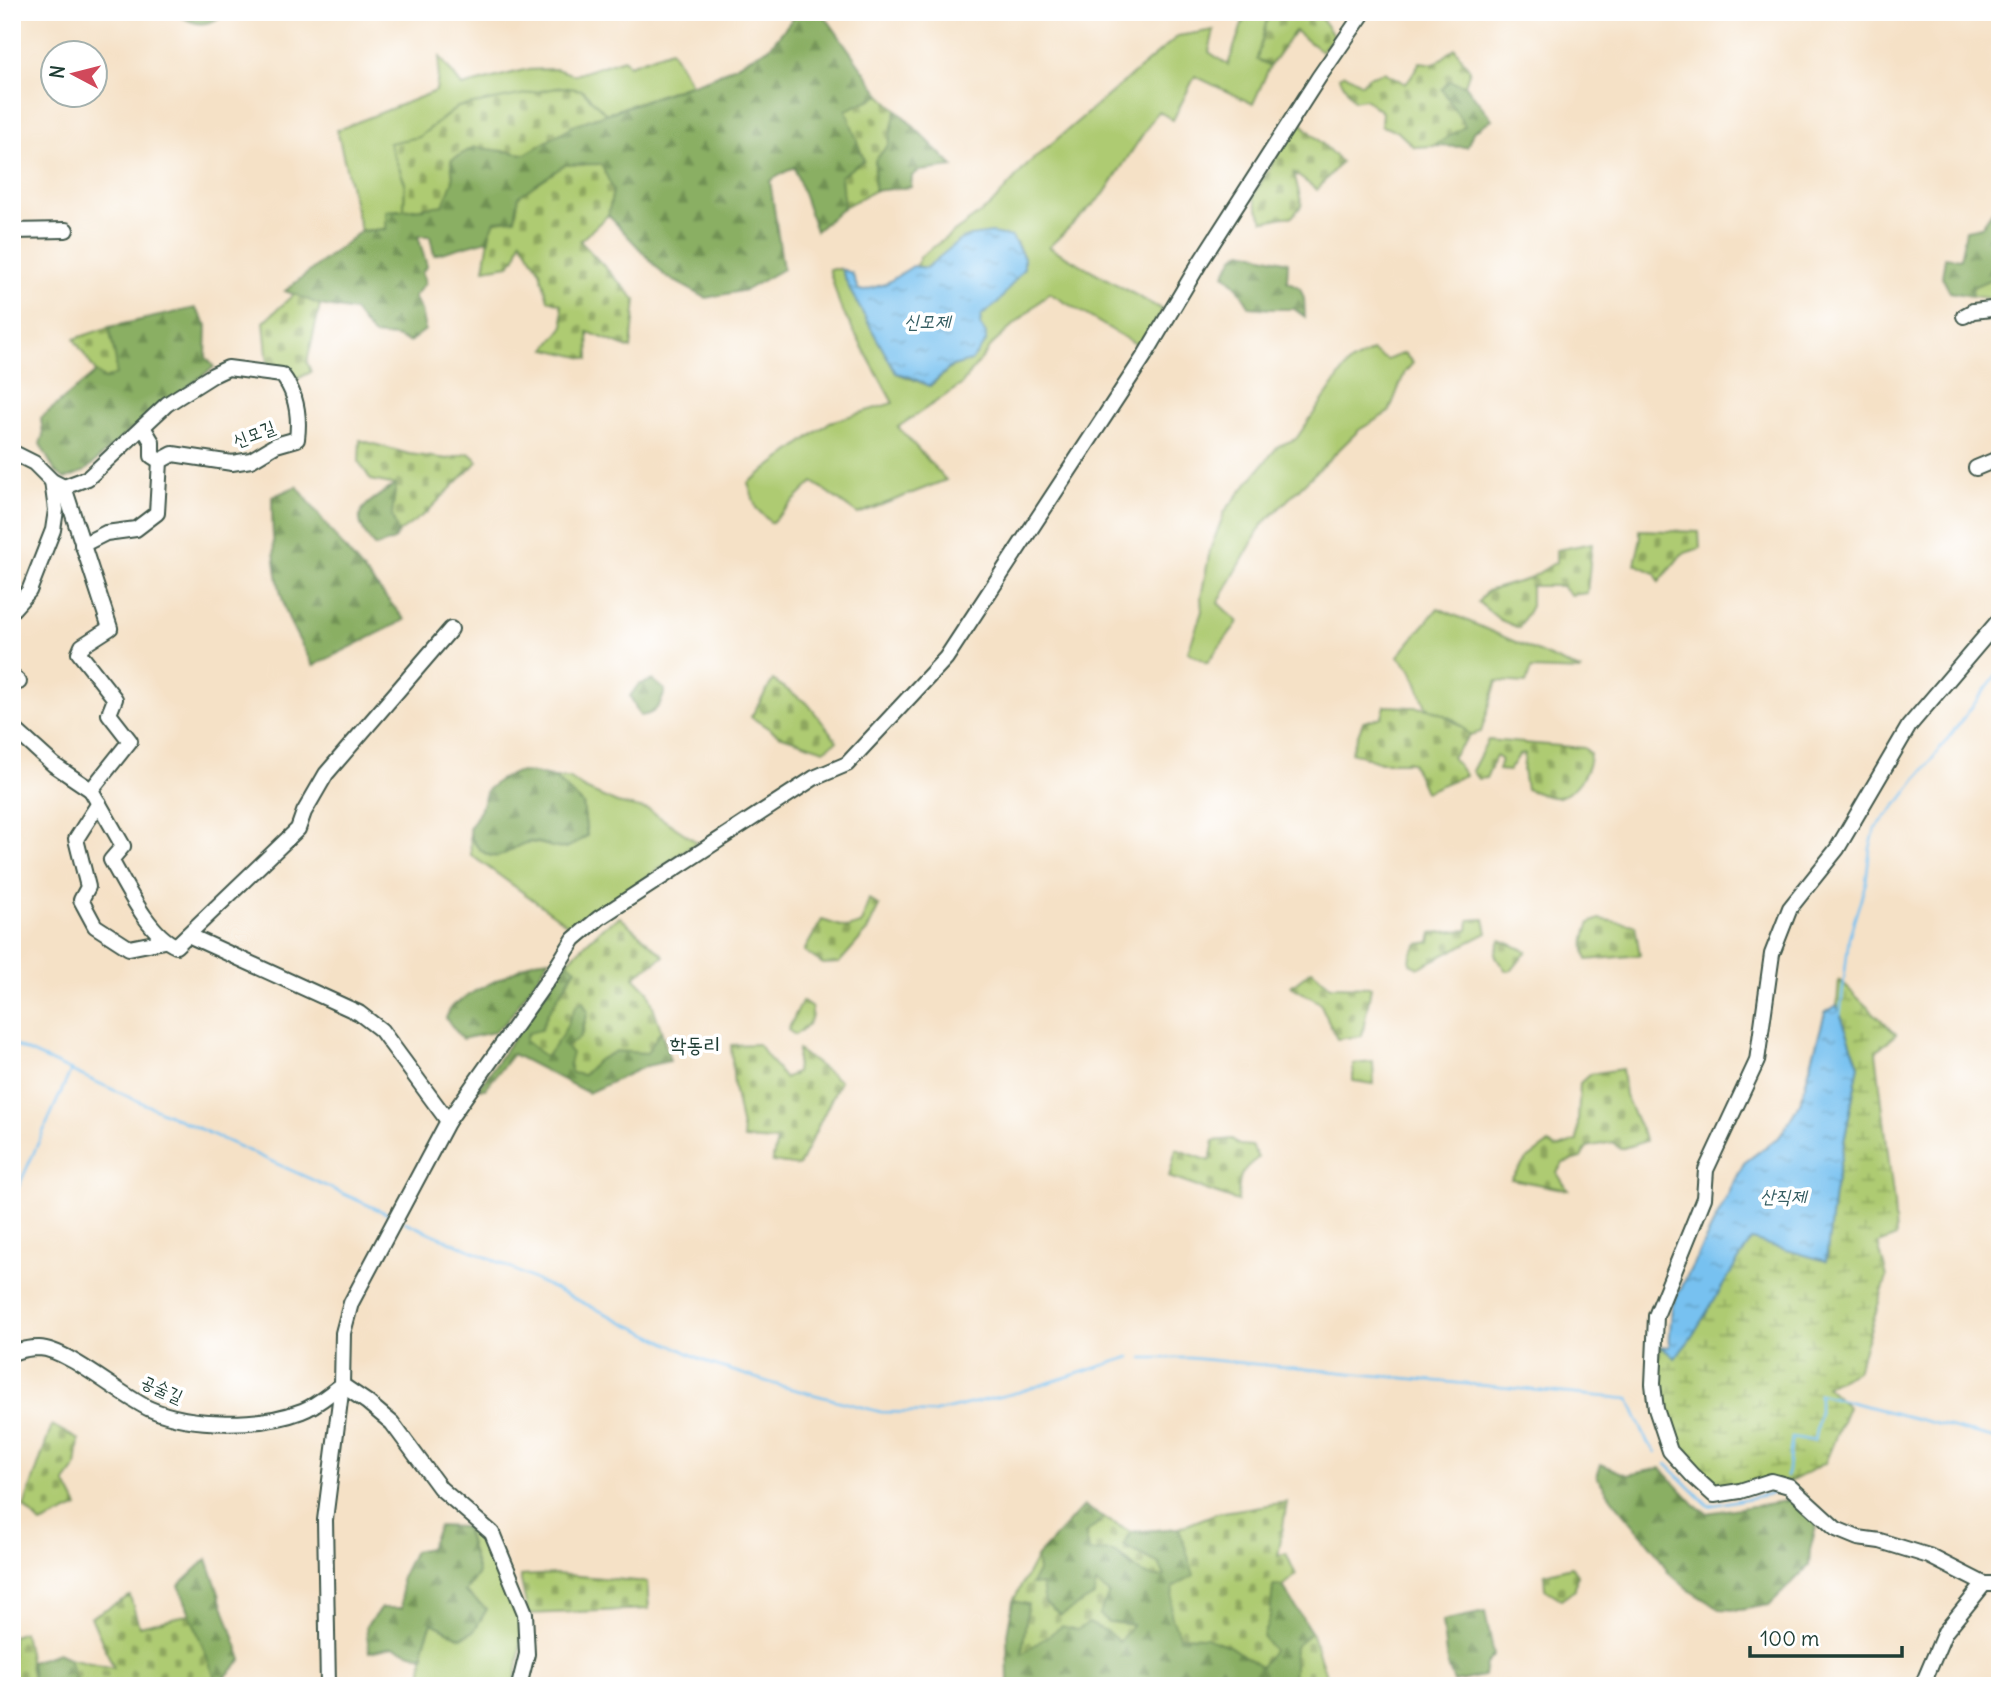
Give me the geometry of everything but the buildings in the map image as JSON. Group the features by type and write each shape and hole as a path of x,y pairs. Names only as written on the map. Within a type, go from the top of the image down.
{"street":[{"path":"328,1686 325,1520 342,1385 343,1333 351,1304 448,1121 574,939 599,918 814,778 847,764 946,658 1145,355 1199,264 1319,77 1364,12"},
{"path":"12,231 66,230"},
{"path":"1964,316 1973,311 2000,308"},
{"name":"신모길","path":"58,484 88,478 167,404 228,368 282,375 291,387 297,405 297,439 276,444 251,460 232,463 173,454 160,461"},
{"path":"82,545 106,533 136,528 157,513 160,461 152,456 152,442 143,427"},
{"path":"12,452 34,464 58,484 110,628 82,646 79,653 115,699 110,714 130,741 91,790"},
{"path":"1976,468 2000,458"},
{"path":"12,610 30,591 53,530 58,484"},
{"path":"2000,619 1909,726 1837,849 1790,908 1772,954 1756,1061 1706,1170 1704,1198 1656,1316 1653,1384 1657,1409 1671,1451 1714,1495 1740,1491 1771,1481 1789,1486 1836,1529 1858,1538 1880,1541 1929,1556 1984,1584 2000,1584"},
{"path":"99,803 76,839 88,887 81,900 95,926 129,948 170,943 188,935 298,829 304,812 326,774 451,629"},
{"path":"12,727 54,765 91,790 123,845 111,860 130,894 170,943"},
{"path":"188,935 359,1013 381,1030 448,1121"},
{"name":"공술길","path":"12,1353 40,1348 66,1358 149,1408 178,1419 238,1422 275,1419 304,1410 342,1385"},
{"path":"342,1385 392,1423 440,1488 492,1533 525,1613 527,1654 519,1686"},
{"path":"1922,1686 1945,1632 1984,1584"}],"green space":[{"path":"174,12 230,12 202,24 189,21"},
{"path":"798,12 822,12 881,95 847,110 864,160 841,176 844,207 816,231 794,167 770,181 783,269 746,290 706,298 665,276 608,215 613,191 600,164 565,165 519,196 515,219 490,233 488,240 434,255 430,236 418,236 427,266 422,272 425,283 414,297 421,310 425,330 409,342 396,337 373,335 354,311 320,305 285,291 361,231 386,229 386,211 424,209 453,180 451,160 474,147 525,154 576,124 716,76 769,48"},
{"path":"1256,12 1269,12 1257,59 1270,66 1253,104 1195,76 1173,120 1158,111 1104,194 1049,247 1163,310 1139,346 1049,293 993,344 961,385 898,427 946,480 858,514 813,482 771,523 756,508 748,483 830,422 893,403 840,306 829,269 841,269 896,373 930,386 953,366 971,361 986,334 980,325 981,316 1024,268 1024,258 1016,242 970,236 926,268 916,266 921,256 990,206 1030,162 1178,36 1214,30 1209,52 1228,65 1244,19"},
{"path":"1269,12 1293,12 1294,15 1317,12 1334,37 1321,51 1295,31 1270,66 1257,59"},
{"path":"1455,48 1470,70 1465,85 1449,81 1442,89 1465,126 1434,146 1414,147 1397,131 1381,126 1382,112 1365,99 1354,101 1339,77 1345,74 1362,84 1368,77 1384,72 1406,84 1420,62 1435,64"},
{"path":"671,50 691,84 606,114 582,90 458,107 419,137 390,144 405,183 404,210 386,211 386,229 361,231 337,130 436,91 440,57 462,86 524,70 556,69 575,75 624,59 629,65"},
{"path":"1449,80 1465,85 1492,119 1473,132 1467,147 1434,146 1452,133 1441,88"},
{"path":"562,87 582,90 606,114 576,124 525,154 474,147 451,160 453,180 443,205 404,210 405,183 389,143 419,137 458,107"},
{"path":"881,95 896,109 888,145 875,160 874,191 844,207 841,176 864,160 846,110"},
{"path":"896,109 954,167 919,171 912,176 911,187 874,191 875,160 888,145"},
{"path":"1298,120 1341,162 1317,190 1294,173 1302,205 1292,217 1263,221 1253,196"},
{"path":"601,164 613,190 608,215 580,241 636,300 631,349 588,332 589,359 546,349 564,326 561,304 548,300 540,271 521,240 516,257 509,265 484,269 490,233 495,221 515,219 519,196 565,165"},
{"path":"1993,210 2000,210 2000,235 1993,245 1999,253 1996,277 1973,287 1972,296 1950,292 1942,277 1945,257 1960,259 1966,230 1981,227"},
{"path":"2000,235 2000,296 1994,299 1972,296 1973,287 1996,277 1999,253 1993,245"},
{"path":"1242,251 1288,262 1287,281 1300,288 1304,298 1305,317 1294,309 1250,307 1236,285 1224,274 1234,257"},
{"path":"294,294 320,305 307,362 311,372 291,382 268,366 264,322"},
{"path":"195,308 207,325 206,357 214,367 129,431 85,471 65,479 55,471 40,444 43,435 41,418 96,372 105,379 116,362 109,327"},
{"path":"109,327 116,374 105,379 96,372 74,339"},
{"path":"1372,351 1387,360 1404,353 1413,363 1405,372 1389,412 1359,430 1262,525 1218,603 1238,622 1207,663 1188,652 1202,611 1201,597 1210,550 1225,511 1278,446 1296,439 1348,364"},
{"path":"360,440 409,454 448,459 469,453 478,461 426,513 398,533 392,515 396,485 371,480 359,462"},
{"path":"396,484 392,515 398,533 394,540 375,547 361,525 362,510"},
{"path":"297,486 340,543 405,620 313,666 290,622 280,592 273,545 272,497"},
{"path":"1639,530 1699,532 1700,548 1682,554 1659,582 1655,573 1635,564 1641,537"},
{"path":"1592,543 1587,593 1571,595 1562,586 1531,586 1531,606 1519,628 1500,620 1478,602 1487,591 1529,579 1556,562 1556,550"},
{"path":"1438,608 1582,671 1531,669 1526,683 1497,681 1481,732 1470,735 1455,720 1426,707 1412,671 1398,656"},
{"path":"653,680 665,690 664,695 654,711 640,716 630,696 638,685"},
{"path":"773,680 808,704 837,741 824,750 779,735 751,717"},
{"path":"1385,706 1431,710 1460,725 1470,735 1452,757 1465,775 1425,792 1412,762 1378,762 1351,752 1363,722 1382,717"},
{"path":"1488,740 1584,748 1590,753 1589,760 1577,785 1566,794 1551,797 1526,789 1523,770 1525,754 1519,755 1509,771 1498,770 1501,759 1496,756 1486,778 1478,779 1472,771"},
{"path":"517,772 554,778 583,804 587,836 563,848 535,842 526,843 499,856 483,852 472,839 469,829 480,811 487,790 499,780"},
{"path":"554,778 569,778 585,789 617,803 649,810 697,842 574,929 471,855 470,836 484,852 495,856 531,842 557,848 568,847 587,835 583,804"},
{"path":"869,899 879,906 867,931 839,963 823,964 804,951 822,920 847,928 861,924"},
{"path":"620,917 664,956 634,977 648,991 661,1030 647,1053 616,1051 598,1060 583,1075 572,1073 569,1064 572,1053 564,1046 576,1041 582,1034 588,1012 583,1002 576,1005 563,1034 546,1057 525,1041 528,1033 541,1030 548,1013 576,969 567,962 603,927"},
{"path":"1484,919 1487,933 1418,968 1410,964 1411,954 1418,944 1430,942 1432,933 1468,930 1469,920"},
{"path":"1599,919 1635,925 1640,955 1587,960 1586,932 1590,923"},
{"path":"1500,940 1527,951 1512,970 1506,971 1495,955"},
{"path":"550,959 507,1021 494,1032 462,1039 446,1018 451,1007 475,991 534,961"},
{"path":"567,962 576,968 548,1013 541,1030 525,1041 571,1014 576,1004 583,1002 588,1012 573,1053 583,1075 598,1060 616,1051 646,1053 661,1030 670,1061 646,1066 588,1093 513,1054 485,1089 478,1089"},
{"path":"1312,970 1330,986 1371,987 1362,1036 1337,1039 1320,1003 1291,986"},
{"path":"1839,980 1896,1034 1876,1052 1896,1237 1878,1244 1887,1277 1857,1371 1826,1386 1848,1407 1825,1463 1790,1482 1717,1489 1678,1452 1657,1386 1660,1346 1675,1357 1689,1341 1751,1239 1826,1261 1833,1199 1859,1065 1837,1005"},
{"path":"802,1001 812,1008 811,1017 805,1027 795,1035 788,1030"},
{"path":"758,1044 784,1078 796,1073 798,1050 840,1081 799,1166 772,1162 777,1141 744,1139 734,1087 731,1045"},
{"path":"1373,1062 1374,1084 1353,1081 1353,1064"},
{"path":"1622,1069 1625,1096 1646,1141 1620,1149 1613,1142 1587,1147 1581,1158 1563,1163 1557,1173 1568,1190 1511,1179 1526,1160 1548,1144 1556,1148 1577,1141 1580,1083 1590,1074"},
{"path":"1232,1139 1239,1145 1252,1146 1258,1158 1241,1176 1238,1201 1169,1177 1176,1149 1210,1161 1214,1141"},
{"path":"52,1425 79,1440 76,1467 65,1482 78,1507 41,1524 24,1507"},
{"path":"1601,1464 1627,1475 1661,1468 1695,1505 1707,1513 1792,1500 1817,1523 1809,1566 1769,1605 1740,1610 1720,1609 1690,1591 1668,1572 1657,1553 1597,1477"},
{"path":"1287,1502 1278,1556 1286,1553 1296,1575 1283,1586 1273,1586 1270,1616 1263,1637 1273,1650 1261,1667 1229,1646 1206,1637 1179,1636 1171,1614 1173,1587 1194,1575 1179,1528 1217,1513"},
{"path":"1084,1506 1104,1518 1085,1534 1133,1568 1159,1564 1123,1546 1131,1532 1179,1528 1195,1576 1179,1636 1206,1637 1229,1646 1261,1666 1262,1638 1270,1616 1273,1586 1283,1586 1311,1632 1295,1648 1293,1686 1005,1686 1008,1681 1007,1634 1013,1601 1028,1604 1022,1652 1062,1626 1089,1623 1108,1632 1131,1624 1108,1622 1099,1614 1096,1585 1094,1596 1061,1615 1045,1603 1031,1584 1038,1571 1036,1558"},
{"path":"1104,1518 1131,1532 1123,1546 1159,1564 1165,1576 1148,1576 1113,1552 1089,1552 1085,1534"},
{"path":"473,1523 500,1567 518,1616 519,1660 514,1686 421,1686 424,1644 432,1623 486,1609 464,1592 478,1573 465,1527"},
{"path":"439,1526 465,1527 478,1573 465,1592 487,1609 474,1631 461,1638 432,1623 424,1644 424,1657 393,1647 369,1652 366,1626 381,1608 402,1608 401,1578 414,1551 429,1548"},
{"path":"1036,1558 1038,1571 1031,1584 1042,1585 1045,1603 1061,1615 1094,1596 1096,1584 1109,1593 1099,1615 1108,1622 1132,1625 1119,1642 1108,1632 1089,1623 1077,1630 1062,1626 1022,1654 1028,1604 1013,1601"},
{"path":"207,1559 242,1660 217,1685 179,1585"},
{"path":"1572,1567 1577,1574 1575,1589 1561,1599 1545,1589 1544,1574"},
{"path":"556,1574 647,1582 649,1609 528,1614 520,1576"},
{"path":"130,1596 139,1626 190,1614 218,1686 77,1686 69,1658 114,1668 91,1617"},
{"path":"1485,1612 1494,1655 1486,1664 1484,1676 1454,1682 1447,1663 1442,1621"},
{"path":"24,1632 34,1686 12,1686 12,1636"},
{"path":"1311,1632 1330,1686 1293,1686 1295,1647"},
{"path":"58,1653 69,1658 77,1686 34,1686 31,1662"}],"water":[{"name":"신모제","path":"992,233 1012,237 1024,258 1024,268 998,303 981,316 980,325 986,334 986,342 971,361 952,366 929,386 896,373 841,269 852,273 858,289 862,291 885,284 913,266 926,268 960,240"},
{"name":"산직제","path":"1837,1005 1859,1065 1834,1194 1826,1261 1751,1240 1689,1341 1675,1358 1660,1346 1669,1347 1672,1306 1744,1163 1780,1136 1800,1103 1825,1013"}],"waterway":[{"path":"1840,1015 1849,937 1866,882 1875,829 1901,800 2000,670"},
{"path":"12,1044 388,1214"},
{"path":"12,1201 71,1070"},
{"path":"405,1222 500,1263 711,1364 781,1386 881,1412 932,1413 1019,1392 1130,1357"},
{"path":"1143,1358 1190,1358 1629,1399 1647,1442 1656,1452"},
{"path":"1787,1477 1792,1437 1814,1441 1819,1415 1819,1394 2000,1440"},
{"path":"1666,1464 1709,1506 1780,1492"}],"district":[{"name":"학동리","path":"695,1045"}]}
